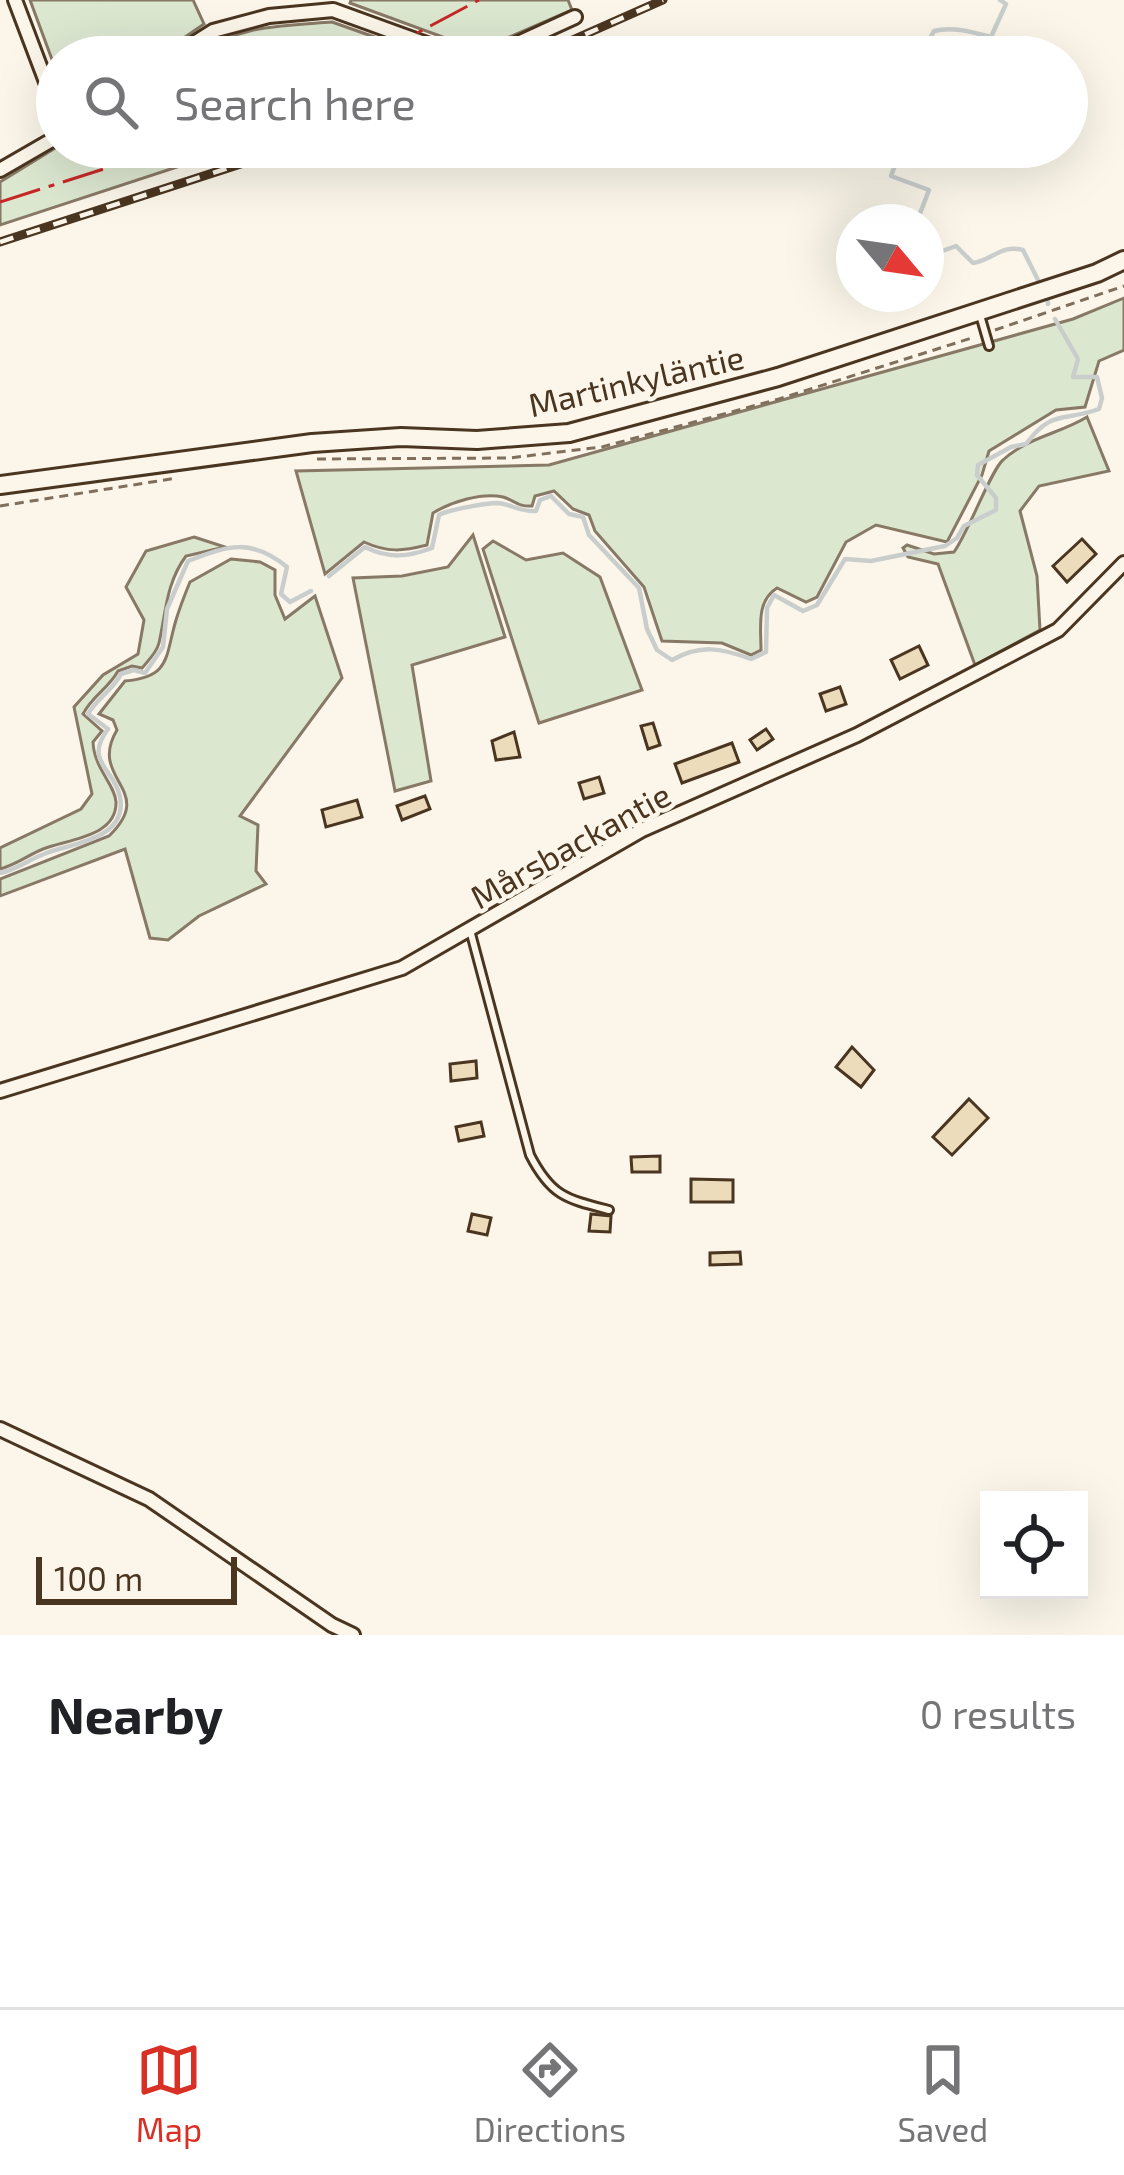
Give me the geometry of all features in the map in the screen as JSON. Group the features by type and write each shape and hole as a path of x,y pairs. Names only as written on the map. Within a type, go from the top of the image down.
{"street":[{"path":"15,0 36,56"},
{"path":"205,36 240,20 335,5 410,36"},
{"path":"533,36 575,17"},
{"path":"0,170 36,149"},
{"name":"Martinkyläntie","path":"0,485 312,443 401,437 494,440 569,433 778,377 1097,273 1124,260"},
{"name":"Mårsbackantie","path":"0,1091 402,968 642,830 857,735 1058,631 1124,563"},
{"path":"0,1430 149,1498 353,1635"}],"lane":[{"path":"979,312 989,346"},
{"path":"470,930 536,1168 557,1194 609,1210"}],"path":[{"path":"1107,280 1110,292"}],"green space":[{"path":"30,0 193,0 204,24 187,36 43,36"},
{"path":"568,0 572,10 512,36 440,36 350,3"},
{"path":"332,22 372,36 234,36 276,26"},
{"path":"36,160 36,168 174,168 0,225 0,182"},
{"path":"1124,298 1124,350 1099,361 1085,407 1056,410 989,451 982,475 947,542 876,525 846,542 817,597 806,602 777,588 770,593 761,615 761,650 751,655 722,643 662,641 644,587 595,531 589,515 573,509 554,491 535,496 532,506 495,496 458,502 433,513 427,545 396,550 364,542 325,574 296,471 549,465 1073,319"},
{"path":"1087,417 1109,471 1039,486 1020,511 1037,576 1040,630 975,665 938,564 908,557 903,548 954,552 1003,460"},
{"path":"473,535 505,637 412,665 431,781 395,791 353,578 402,576 448,567"},
{"path":"194,537 225,547 186,556 171,587 154,653 142,668 118,671 83,714 102,731 93,742 115,795 109,823 0,869 0,848 81,809 92,794 74,707 103,675 138,654 144,620 126,587 146,551"},
{"path":"493,541 526,560 563,553 600,577 642,690 539,723 483,549"},
{"path":"231,559 260,562 275,570 275,595 285,619 315,596 342,678 240,816 258,825 256,871 266,884 199,916 168,940 150,938 125,849 0,896 0,879 109,836 122,820 125,795 110,761 117,730 113,720 99,714 125,681 151,675 164,663 190,582"}],"building":[{"path":"1082,539 1096,554 1067,582 1053,566"},
{"path":"919,646 928,665 900,679 891,660"},
{"path":"840,687 846,704 826,711 820,694"},
{"path":"653,723 660,745 648,749 641,726"},
{"path":"766,729 773,739 757,750 750,740"},
{"path":"514,732 520,757 496,760 492,741"},
{"path":"732,743 739,762 682,783 675,764"},
{"path":"599,777 604,793 584,799 579,783"},
{"path":"425,796 430,809 402,820 397,806"},
{"path":"357,800 362,817 326,827 322,810"},
{"path":"852,1047 874,1070 861,1087 836,1067"},
{"path":"476,1061 477,1078 451,1081 450,1064"},
{"path":"969,1099 988,1118 952,1155 933,1137"},
{"path":"481,1122 484,1136 459,1141 456,1127"},
{"path":"660,1156 660,1172 632,1172 631,1157"},
{"path":"691,1179 733,1180 733,1202 691,1202"},
{"path":"472,1214 491,1218 487,1235 468,1231"},
{"path":"591,1214 611,1216 610,1232 589,1231"},
{"path":"740,1252 741,1264 710,1265 710,1253"}],"waterway":[{"path":"991,36 1006,4 1000,0"},
{"path":"931,36 934,31 955,29 986,36"},
{"path":"894,168 891,176 929,190 924,204"},
{"path":"944,250 956,246 973,263 1009,249 1023,250 1038,280"},
{"path":"329,576 365,547 398,555 432,548 439,515 444,513 498,503 536,511 540,500 551,496 569,514 583,517 589,535 639,588 647,629 657,650 672,660 711,649 751,659 766,652 767,608 774,595 803,611 817,605 845,559 871,561 945,546 964,526 996,510 996,498 977,475 978,465 1026,444 1051,421 1099,409 1102,398 1097,377 1073,377 1078,359 1055,319"},
{"path":"0,873 95,838 115,822 120,797 99,758 108,729 88,714 121,674 145,673 163,647 167,609 188,561 228,548 251,548 287,567 281,594 290,602 311,591"}],"railway":[{"path":"582,36 663,0"},
{"path":"0,242 228,168"}],"power":[{"path":"411,36 479,0"},
{"path":"0,202 107,168"}]}
